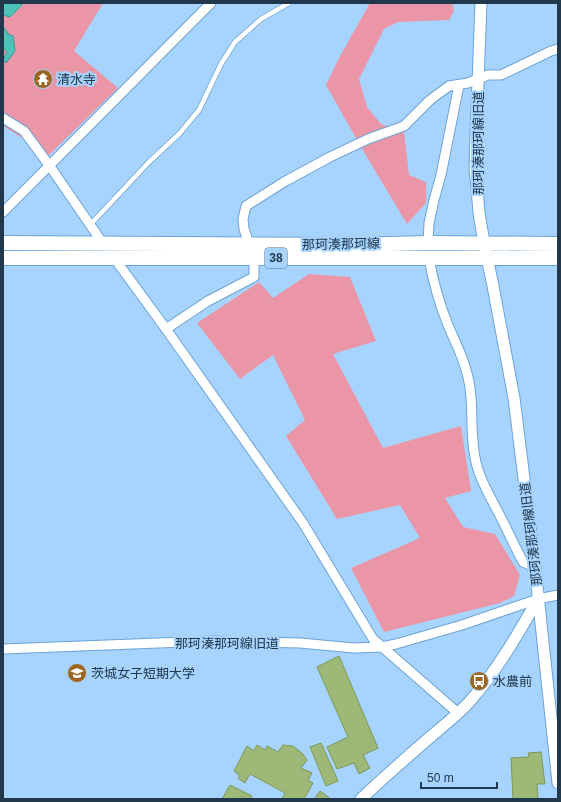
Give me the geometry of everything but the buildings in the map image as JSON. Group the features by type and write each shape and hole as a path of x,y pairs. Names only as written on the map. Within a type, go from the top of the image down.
{"main road":[{"name":"那珂湊那珂線","path":"3,243 350,245 428,243 558,244"},
{"name":"那珂湊那珂線","path":"3,258 558,258"}],"street":[{"path":"3,212 211,3"},
{"name":"那珂湊那珂線旧道","path":"3,649 211,640 300,643 354,648 382,647 462,625 538,599 514,398 479,213 475,169 481,3"},
{"path":"249,244 244,229 243,219 246,206 284,182 330,156 368,139 404,126 430,100 448,86 468,83 488,75 501,75 550,51 558,49"},
{"path":"428,243 430,216 459,85"},
{"path":"3,118 24,130 103,244 166,329 303,523 373,639 458,714"},
{"path":"166,329 208,301 254,277 254,258"},
{"path":"428,258 432,278 438,296 467,372 470,393 472,438 477,466 484,484 523,562 535,567"},
{"path":"361,799 458,714 471,700 501,661 538,599 558,595"},
{"path":"538,599 558,783"}],"lane":[{"path":"90,225 148,163 180,133 199,110 221,64 235,42 261,19 289,3"}],"shaded area":[{"path":"3,3 103,3 74,51 118,88 49,155 3,126"},
{"path":"3,3 22,3 22,5 10,17 3,15"},
{"path":"370,3 452,3 454,11 449,20 398,22 384,29 359,79 367,107 381,124 404,132 409,175 426,182 426,203 407,224 326,85 339,58"},
{"path":"3,27 8,34 13,36 15,51 6,63 3,60 7,52 3,48"},
{"path":"309,274 350,277 376,341 333,354 383,448 461,426 471,491 445,498 463,527 495,534 520,575 514,596 500,603 384,632 351,568 420,538 400,505 337,519 286,436 305,420 273,355 240,379 197,323 259,282 273,298"}],"place":[{"name":"清水寺","path":"43,79"},
{"name":"茨城女子短期大学","path":"77,673"},
{"name":"水農前","path":"479,681"}]}
